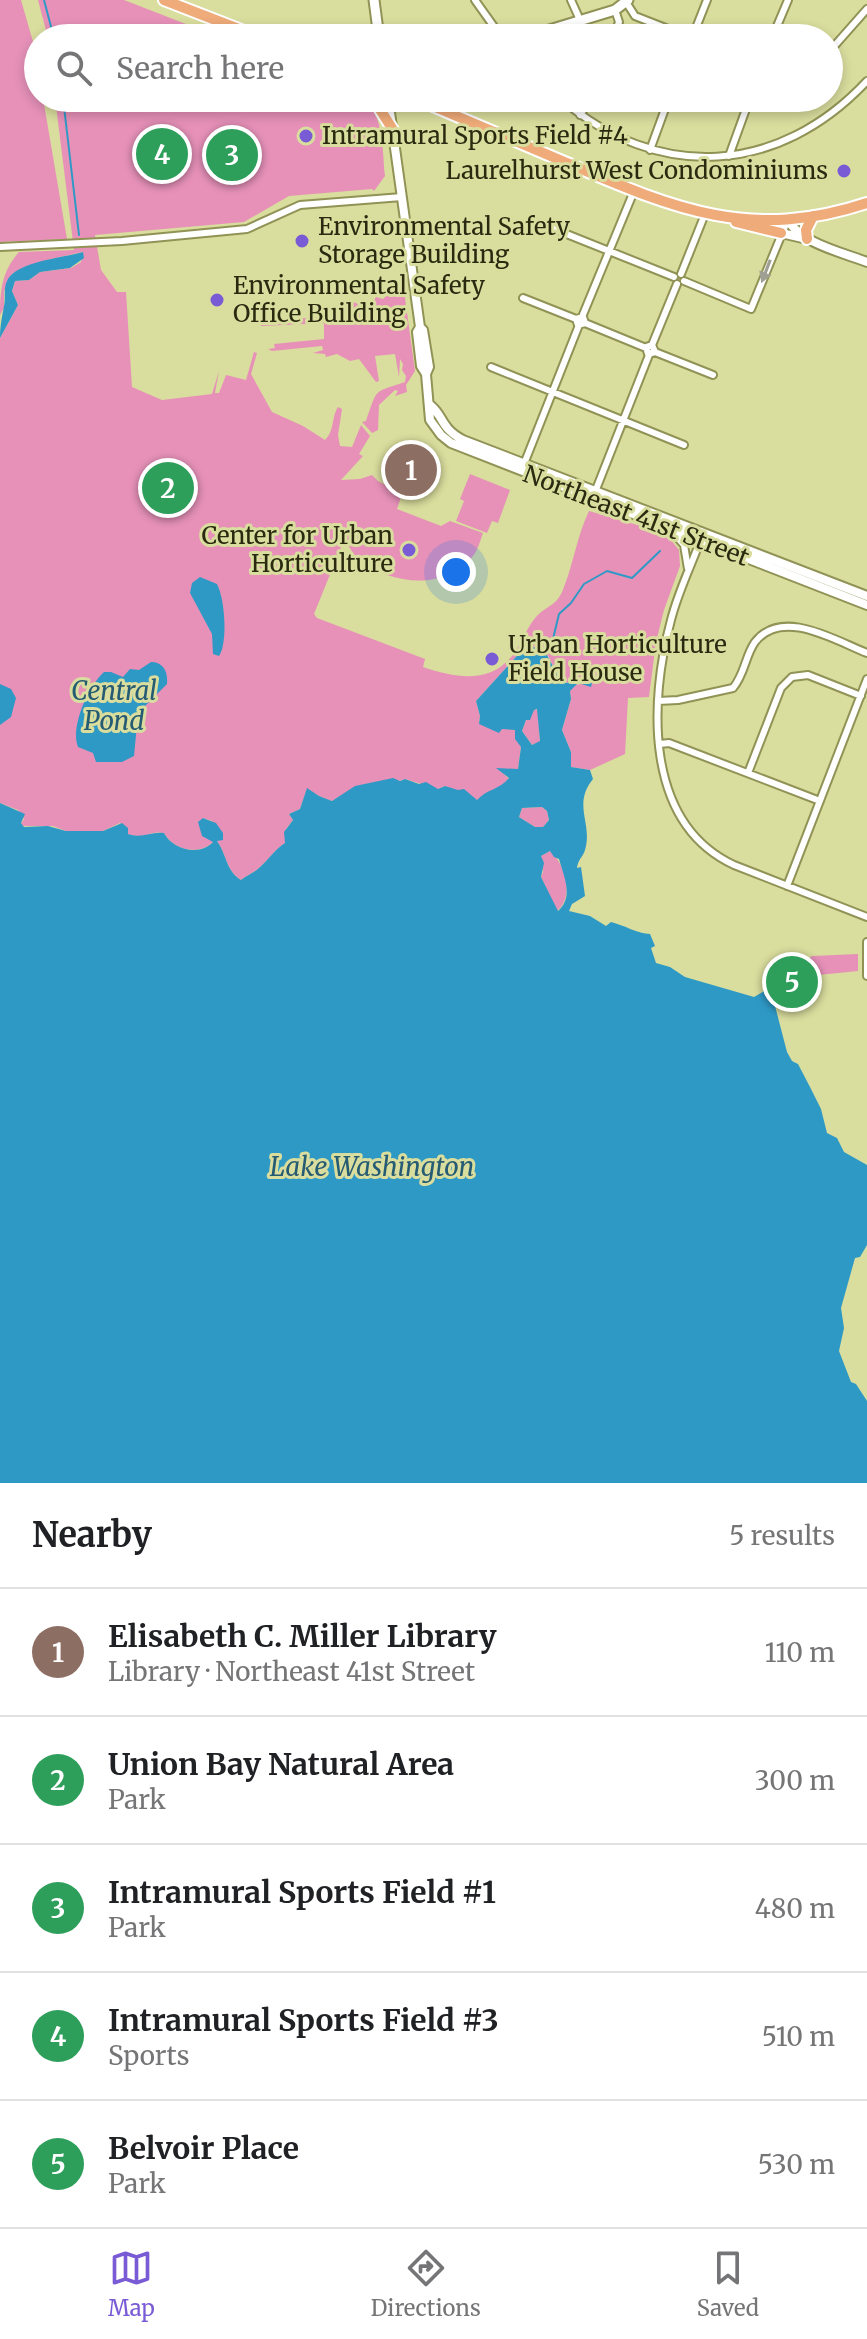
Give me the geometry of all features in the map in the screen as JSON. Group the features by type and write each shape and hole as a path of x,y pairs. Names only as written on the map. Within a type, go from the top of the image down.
{"main road":[{"path":"164,0 226,24"},
{"path":"374,0 377,24"},
{"path":"567,24 622,5"},
{"path":"382,112 393,130"},
{"path":"452,112 634,191 705,214 788,219 842,211 867,203"},
{"path":"807,239 806,230 813,216"},
{"path":"727,217 740,225 781,233"}],"street":[{"path":"475,0 492,24"},
{"path":"571,0 580,20"},
{"path":"698,24 707,0"},
{"path":"778,24 788,0"},
{"path":"622,5 635,16 656,24"},
{"path":"843,36 867,9"},
{"path":"843,105 867,81"},
{"name":"Northeast 41st Street","path":"390,112 420,327 417,332 419,354 426,374 430,405 437,410 442,424 456,437 523,468 867,605"},
{"path":"576,112 614,136 650,150 686,156 729,156 765,149 802,133 833,112"},
{"path":"650,150 664,112"},
{"path":"729,156 745,112"},
{"path":"523,468 634,191"},
{"path":"0,247 93,243 247,229 300,205 402,197"},
{"path":"594,495 705,214"},
{"path":"549,227 751,309 788,219"},
{"path":"788,219 794,231 807,239"},
{"path":"781,233 807,239 867,262"},
{"path":"523,298 713,375"},
{"path":"491,367 684,445"},
{"name":"Northeast 41st Street","path":"594,495 671,530 702,537 867,596"},
{"path":"671,530 684,545 688,573"},
{"path":"702,537 665,642 658,701 663,769 671,799 691,833 707,849 727,862 867,917"},
{"path":"658,701 678,700 733,688 756,641 770,630 785,625 867,653"},
{"path":"748,773 781,688 792,677 808,675 861,696"},
{"path":"787,886 867,679"},
{"path":"660,744 669,743 820,801"},
{"path":"867,942 867,976"}],"shaded area":[{"path":"0,0 21,0 28,24 24,24 24,112 45,112 67,239 0,242"},
{"path":"38,0 124,0 186,24 44,24"},
{"path":"57,112 374,112 381,134 385,176 374,191 289,196 244,222 95,235 101,270 117,292 126,292 132,387 162,400 212,394 219,371 215,393 219,393 226,375 246,380 254,352 257,353 251,374 272,412 325,440 338,407 342,409 338,435 340,446 352,447 361,425 370,436 359,454 363,456 341,480 372,475 402,494 397,509 441,526 450,521 483,533 475,554 462,567 448,575 418,580 402,579 372,568 359,560 344,540 314,614 317,618 425,659 423,667 436,671 475,676 498,669 508,661 533,621 561,593 589,511 665,533 679,550 680,566 656,642 649,697 628,698 625,754 590,770 571,767 571,752 562,730 571,699 570,691 589,675 567,683 558,675 548,656 524,648 476,701 479,724 515,730 521,747 518,769 499,769 509,779 477,800 445,786 438,789 405,779 362,785 332,801 307,789 300,809 289,814 293,820 286,829 285,843 257,870 241,880 232,872 217,841 221,831 212,821 203,818 213,842 194,850 173,844 164,833 127,834 128,830 120,823 103,831 91,832 66,831 53,826 23,826 21,823 24,819 18,810 0,803 0,338 18,305 12,291 15,281 29,280 40,272 71,268 81,262 83,252 47,260 13,273 4,291 4,308 0,315 1,297 9,266 19,252 74,250"},
{"path":"402,276 415,371 406,385 407,392 395,396 398,391 395,390 379,405 378,430 372,433 362,422 366,421 375,397 381,390 405,382 403,364 400,359 399,377 395,354 375,356 379,381 376,382 359,359 350,361 337,354 326,357 325,354 313,353 323,350 322,346 268,349 275,348 274,344 324,339 324,323 261,326 261,322 328,316 332,311 348,311 353,302 369,308 376,297 383,299 393,290"},
{"path":"470,474 510,490 498,523 492,521 487,533 456,521 464,501 460,499"},
{"path":"534,709 538,710 540,742 532,745 522,731"},
{"path":"542,807 547,811 549,820 543,827 535,827 519,817 522,808"},
{"path":"550,851 560,863 566,880 566,897 557,911 541,877 541,856"},
{"path":"858,954 858,971 818,975 788,997 778,1000 775,990 766,990 812,956"}],"water":[{"path":"83,252 84,258 70,268 40,272 29,280 15,281 12,291 18,305 0,338 5,287 12,274 41,261"},
{"path":"200,577 217,584 222,600 224,631 219,656 213,654 212,634 190,593 192,583"},
{"name":"Lake Washington","path":"524,648 543,648 558,675 567,683 589,675 593,679 591,687 578,683 570,691 571,699 562,730 571,752 571,767 590,770 593,779 584,797 587,840 577,868 581,867 585,896 572,904 569,911 590,916 606,926 611,922 650,934 655,946 651,948 656,963 670,967 685,977 754,997 766,990 777,991 778,1000 774,1002 787,1052 798,1064 821,1109 827,1133 837,1138 844,1152 867,1165 867,1245 860,1257 855,1258 841,1308 844,1328 839,1351 851,1382 856,1384 867,1401 867,1483 0,1483 0,803 25,814 21,823 24,827 103,831 122,823 128,828 128,834 164,833 179,847 193,850 207,847 213,842 202,836 198,822 203,818 216,823 223,833 223,840 217,841 232,872 241,880 257,870 285,843 284,832 293,820 289,814 300,809 307,788 332,801 355,786 393,778 419,784 426,782 438,789 445,786 464,789 477,800 505,782 509,778 496,768 518,769 521,747 515,739 515,730 502,729 499,733 479,724 476,701","holes":["537,709 540,741 532,745 522,731 526,720 530,720","542,807 547,811 549,820 543,827 535,827 519,817 522,808","550,851 559,859 567,893 558,911 541,877 544,863 541,856"]},
{"name":"Central Pond","path":"151,662 164,668 167,684 143,708 137,725 134,756 122,762 96,762 93,753 78,747 76,739 78,719 92,687 104,672 123,677 130,669 139,670"},
{"path":"0,684 11,689 16,698 11,717 0,725"}],"waterway":[{"path":"44,0 50,24"},
{"path":"65,112 79,235"},
{"path":"545,655 552,643 559,614 584,584 607,571 632,578 660,551"}],"place":[{"name":"Intramural Sports Field #4","path":"306,136"},
{"name":"Intramural Sports Field #3","path":"162,154"},
{"name":"Intramural Sports Field #1","path":"232,155"},
{"name":"Laurelhurst West Condominiums","path":"844,171"},
{"name":"Environmental Safety Storage Building","path":"302,241"},
{"name":"Environmental Safety Office Building","path":"217,300"},
{"name":"Elisabeth C. Miller Library","path":"411,470"},
{"name":"Union Bay Natural Area","path":"168,488"},
{"name":"Center for Urban Horticulture","path":"409,550"},
{"name":"Urban Horticulture Field House","path":"492,659"},
{"name":"Belvoir Place","path":"792,982"}]}
